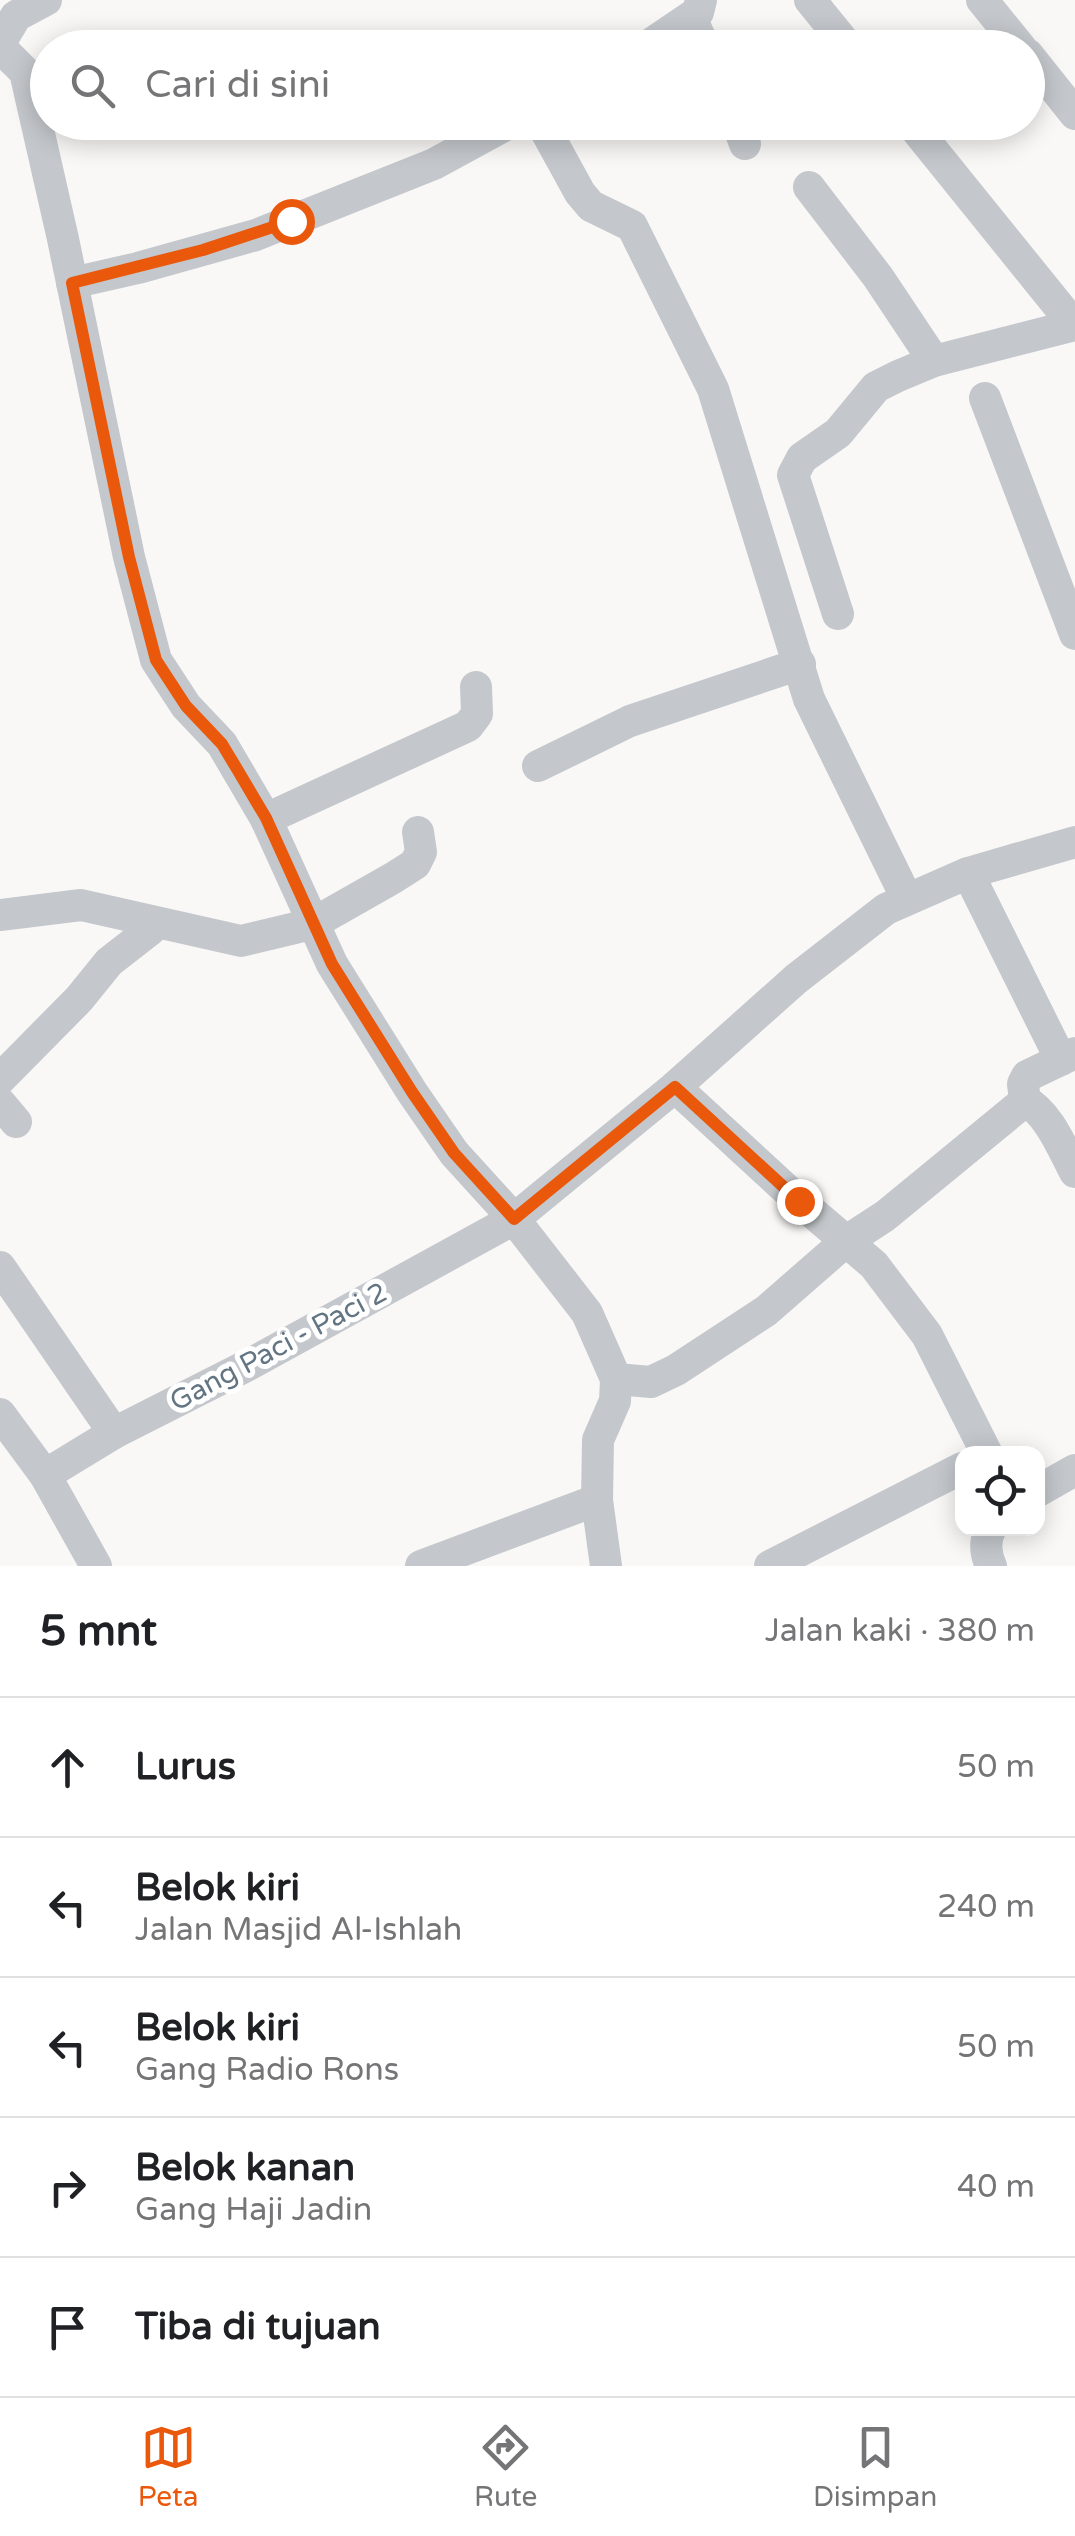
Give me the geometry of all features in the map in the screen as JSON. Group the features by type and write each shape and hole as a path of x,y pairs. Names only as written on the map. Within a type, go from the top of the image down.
{"street":[{"path":"30,94 25,72 0,45 16,16 46,0"},
{"path":"810,0 834,30"},
{"path":"982,0 1006,30"},
{"path":"1045,77 1075,114"},
{"path":"40,140 132,571 156,660 186,706 222,744 266,818 332,964 412,1092 454,1153 514,1219 586,1312 616,1379 615,1401 598,1440 597,1500 606,1566"},
{"path":"72,283 256,235 434,164 478,140"},
{"path":"551,140 591,206 632,226 713,389 809,698 907,899"},
{"path":"838,614 792,474 802,458 847,420 876,387 934,362 1075,325 925,140"},
{"path":"809,187 878,277 934,362"},
{"path":"984,398 1075,634"},
{"path":"538,766 630,721 800,664"},
{"path":"266,818 468,726 477,714 476,688"},
{"path":"0,915 81,905 241,941 312,924 415,864 421,852 418,832"},
{"name":"Gang Paci - Paci 2","path":"44,1475 114,1433 250,1364 514,1219 675,1087 857,928 907,899 968,873 1075,842"},
{"path":"968,873 1068,1056 1027,1076 1023,1084 1025,1101"},
{"path":"0,1078 109,962 150,930"},
{"path":"675,1087 874,1265 927,1335 983,1446"},
{"path":"1025,1101 1051,1128 1075,1172"},
{"path":"616,1379 651,1382 766,1311 845,1242 885,1216 1025,1101"},
{"path":"0,1268 114,1433"},
{"path":"0,1414 44,1475 85,1561"},
{"path":"1045,1487 1075,1470"},
{"path":"770,1566 955,1472"},
{"path":"421,1566 597,1500"},
{"path":"987,1536 986,1555 991,1566"}],"route":[{"path":"291,221 256,235 72,283 129,557 156,660 186,706 222,744 237,769 266,818 332,964 412,1092 454,1153 514,1219 675,1087 799,1201"}]}
